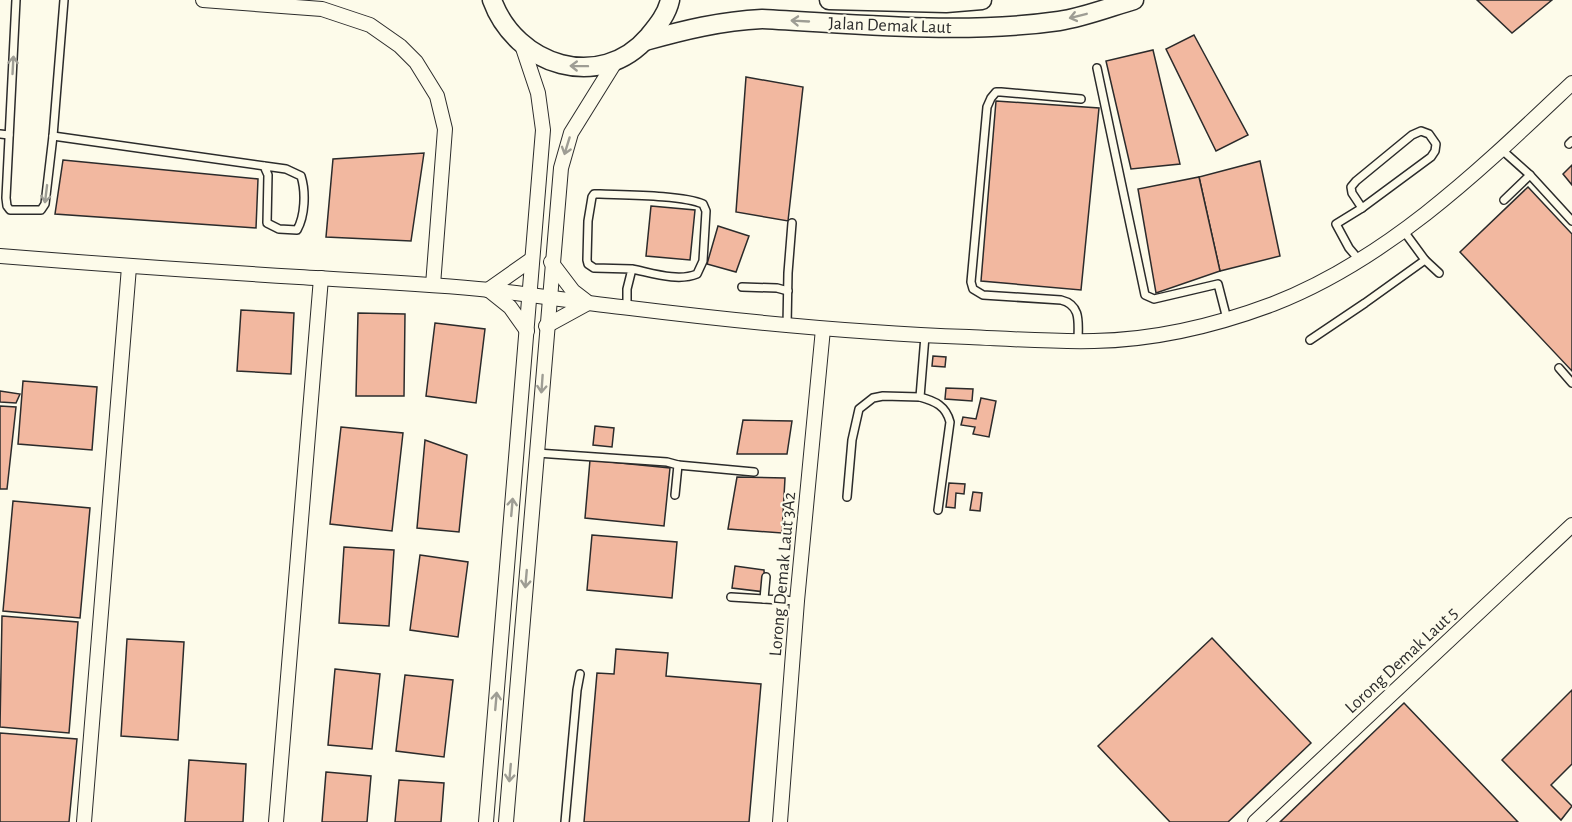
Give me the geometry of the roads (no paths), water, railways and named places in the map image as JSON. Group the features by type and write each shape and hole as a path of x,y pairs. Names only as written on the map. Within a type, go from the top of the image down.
{"main road":[{"path":"492,0 497,15 522,45 551,61 567,65 601,64 632,52 659,25 670,0"},
{"name":"Jalan Demak Laut","path":"829,0 946,3 982,0"},
{"name":"Jalan Demak Laut","path":"645,41 695,27 739,20 762,19 944,28 1040,23 1062,20 1134,0"}],"street":[{"path":"203,0 322,9 370,25 400,46 422,69 437,96 445,129 433,285"},
{"path":"486,822 543,130 538,93 522,45"},
{"path":"506,822 551,262 561,168 571,133 580,115 616,59"},
{"path":"0,256 129,267 433,285 530,294 627,308 823,329 925,336 1098,341 1172,332 1227,319 1273,304 1360,261 1403,230 1502,150 1572,83"},
{"path":"488,290 532,259"},
{"path":"551,262 573,291 588,303"},
{"path":"84,822 129,267"},
{"path":"276,822 321,278"},
{"path":"488,290 510,307 527,331"},
{"path":"546,326 588,303"},
{"name":"Lorong Demak Laut 3A2","path":"780,822 797,601 823,329"},
{"name":"Lorong Demak Laut 5","path":"1255,822 1572,525"}],"lane":[{"path":"16,0 7,206 10,210 22,211 41,210 45,204 64,0"},
{"path":"1097,68 1145,295 1154,299 1218,284 1227,319"},
{"path":"1078,341 1077,315 1074,306 1070,303 1061,300 983,296 973,288 971,282 987,107 991,98 996,92 1001,92 1081,99"},
{"path":"1360,261 1349,248 1336,224 1362,208 1431,157 1436,144 1433,138 1421,131 1415,132 1356,181 1352,187 1352,193 1362,208"},
{"path":"0,135 9,135"},
{"path":"53,136 286,169 301,176 303,184 303,212 297,230 279,229 267,223 268,175 264,166"},
{"path":"1502,150 1530,175 1572,221"},
{"path":"1504,200 1530,175"},
{"path":"594,194 694,201 703,204 706,211 703,261 697,274 688,277 668,276 632,269 594,268 588,264 586,255 588,221 594,194"},
{"path":"787,326 792,223"},
{"path":"1403,230 1425,260 1439,273"},
{"path":"1310,340 1425,260"},
{"path":"627,308 627,289 632,269"},
{"path":"742,287 777,288 788,291"},
{"path":"920,397 925,336"},
{"path":"1559,368 1572,382"},
{"path":"847,497 852,440 859,409 873,398 883,396 920,397 944,408 950,422 938,510"},
{"path":"537,453 667,462 754,472"},
{"path":"675,495 678,465"},
{"path":"764,598 766,577"},
{"path":"731,597 797,601"},
{"path":"565,822 580,674"}]}
